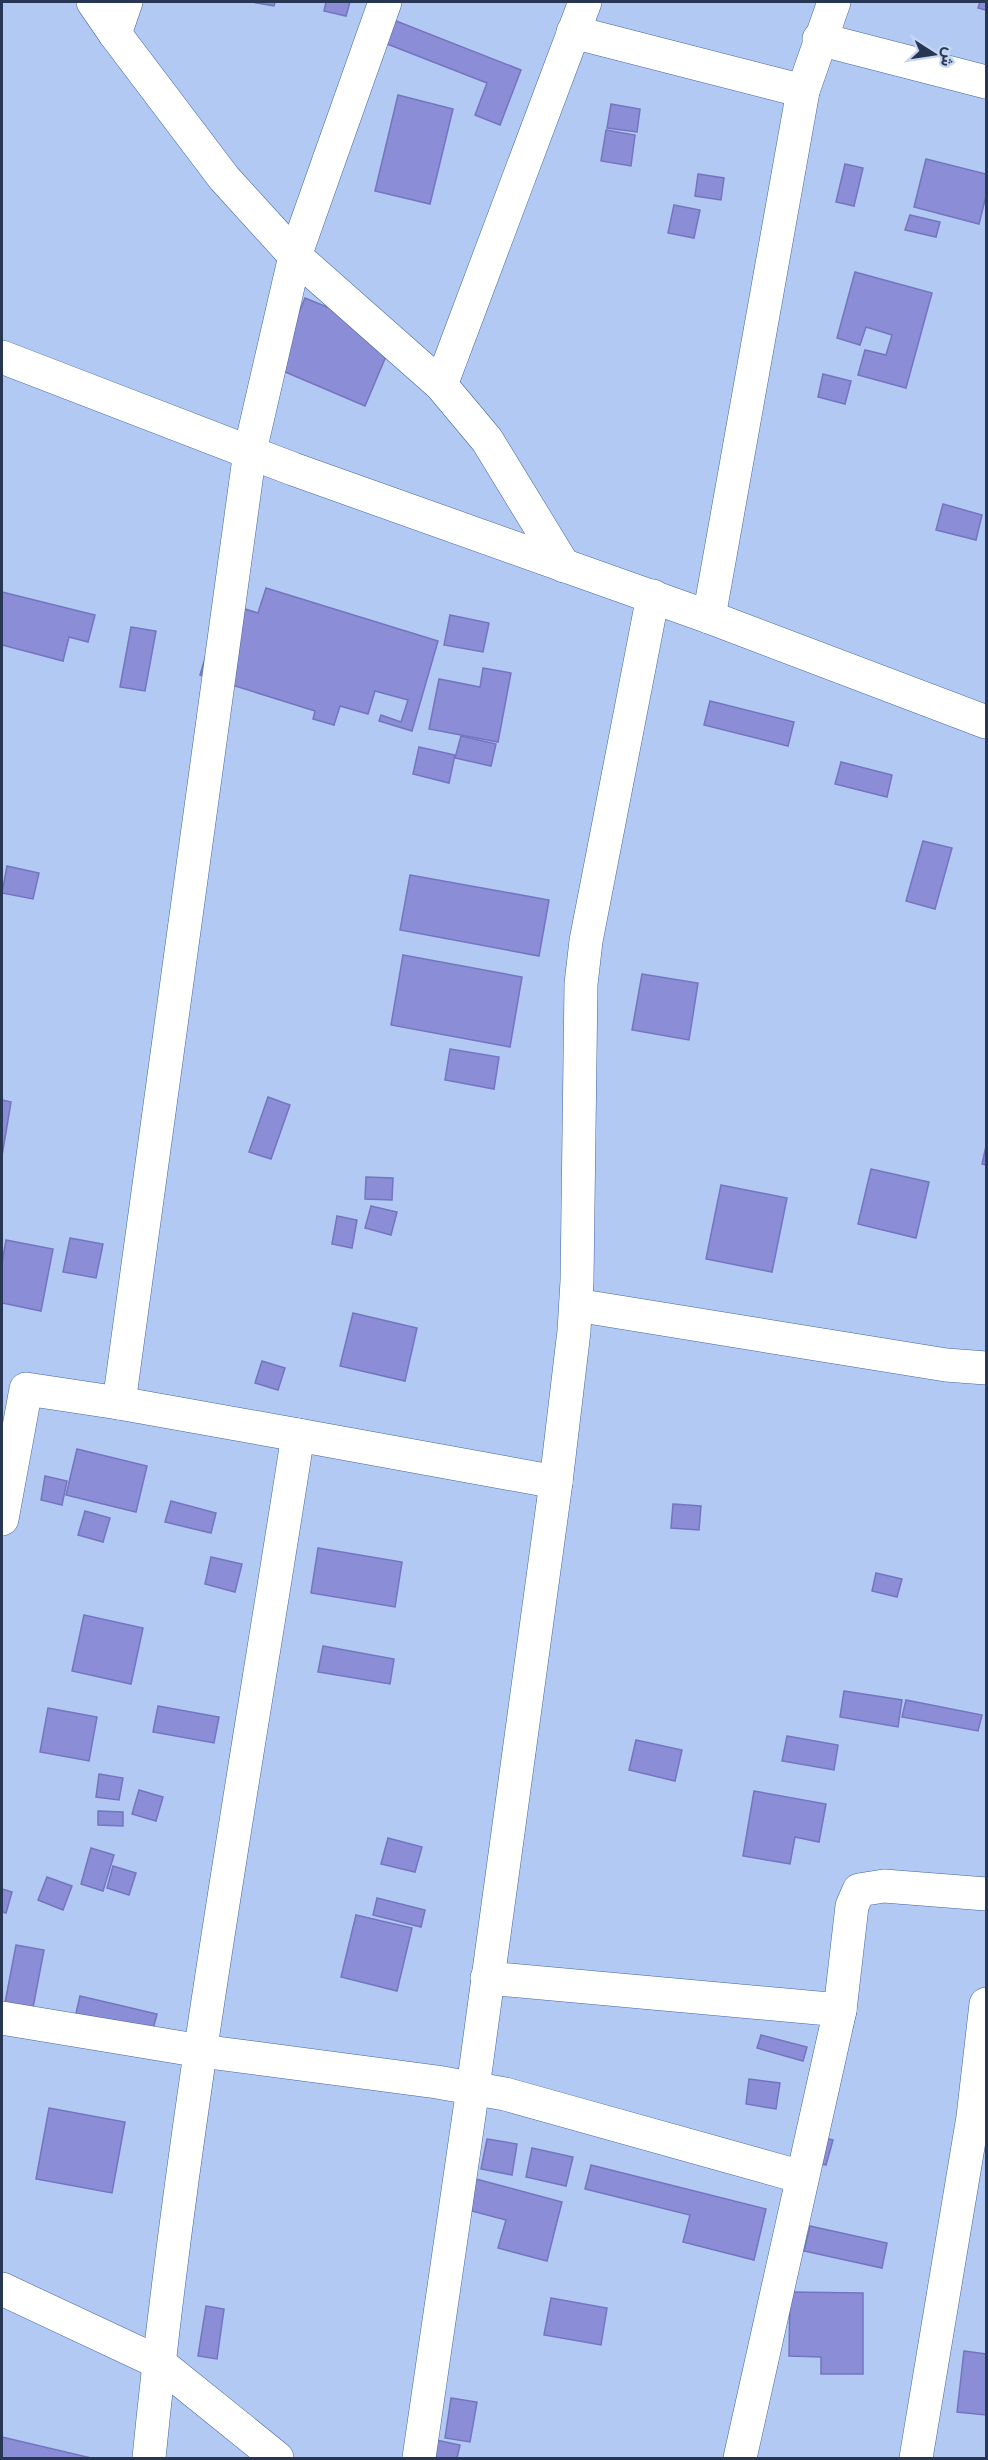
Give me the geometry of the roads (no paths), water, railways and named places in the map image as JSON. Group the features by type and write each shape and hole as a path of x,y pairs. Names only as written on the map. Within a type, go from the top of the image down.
{"street":[{"path":"93,2 224,178 295,256 441,385 487,440 564,566"},
{"path":"115,34 126,2"},
{"path":"119,1403 250,451 295,256 384,2"},
{"path":"441,385 585,2"},
{"path":"710,617 803,91 819,39 834,2"},
{"path":"573,32 803,91"},
{"path":"819,39 987,82"},
{"path":"2,357 358,493 653,596 987,722"},
{"path":"419,2458 473,2088 556,1482 576,1305 581,984 586,941 653,596"},
{"path":"576,1305 946,1365 987,1368"},
{"path":"2,1519 14,1387 119,1403 556,1482"},
{"path":"149,2458 158,2362 201,2052 298,1435"},
{"path":"740,2458 840,2010 852,1906 859,1890 884,1886 987,1894"},
{"path":"487,1978 840,2010"},
{"path":"916,2458 980,2118 987,2004"},
{"path":"2,2018 201,2052 505,2094 801,2177"},
{"path":"2,2289 158,2362 277,2458"}]}
